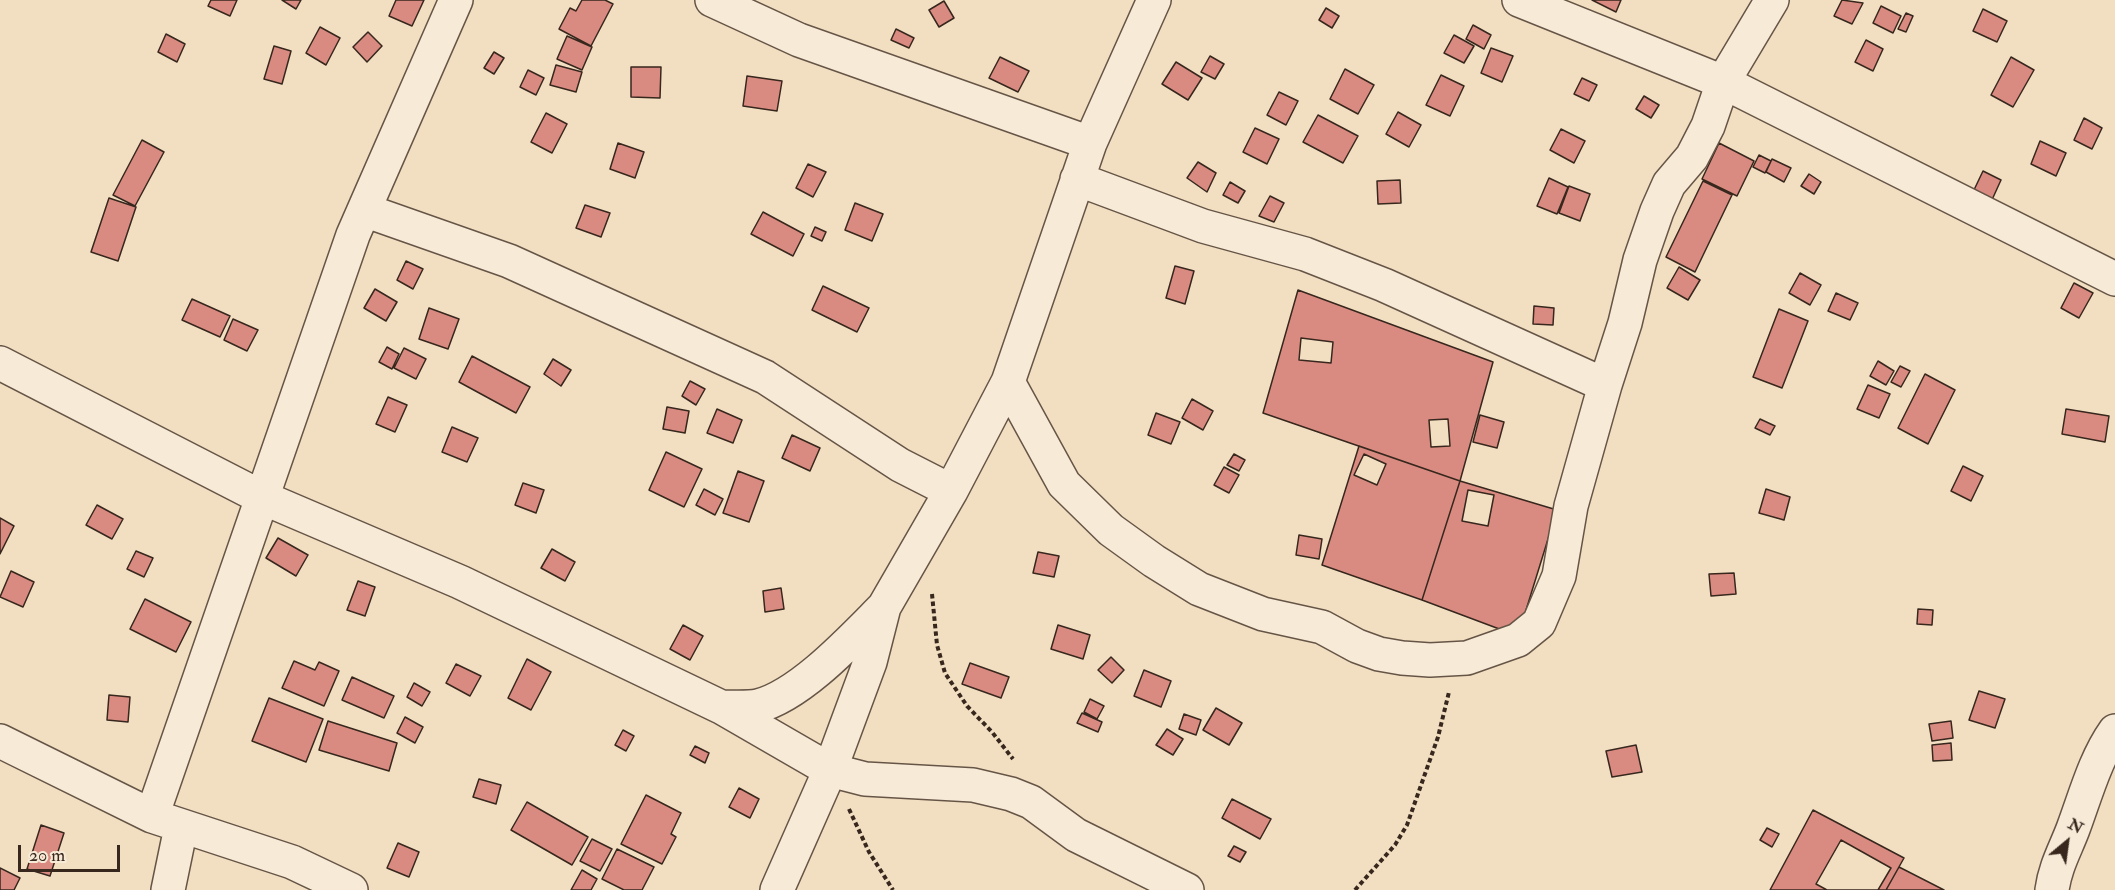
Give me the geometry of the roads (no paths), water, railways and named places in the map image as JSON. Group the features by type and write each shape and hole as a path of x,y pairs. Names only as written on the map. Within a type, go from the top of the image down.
{"street":[{"path":"152,816 261,497 364,210 456,0"},
{"path":"712,0 799,40 1090,143"},
{"path":"722,707 758,706 784,694 834,657 884,607 951,491 1008,382 1090,143 1154,0"},
{"path":"1519,0 1723,82 2115,279"},
{"path":"1008,382 1064,484 1111,530 1154,561 1199,589 1263,614 1322,627 1357,646 1379,654 1430,660 1467,658 1518,640 1539,623 1559,576 1571,506 1625,323 1640,260 1657,211 1669,184 1692,157 1708,126 1723,82 1772,0"},
{"path":"1077,179 1203,226 1315,258 1384,285 1605,385"},
{"path":"364,210 509,261 765,377 900,465 951,491"},
{"path":"0,363 261,497 460,582 722,707 830,770 876,780 973,784 1011,794 1031,802 1076,835 1187,890"},
{"path":"777,890 830,770 870,662 884,607"},
{"path":"2052,890 2055,868 2098,764 2115,731"},
{"path":"0,741 152,816 292,862 351,890"},
{"path":"168,890 180,832"}]}
